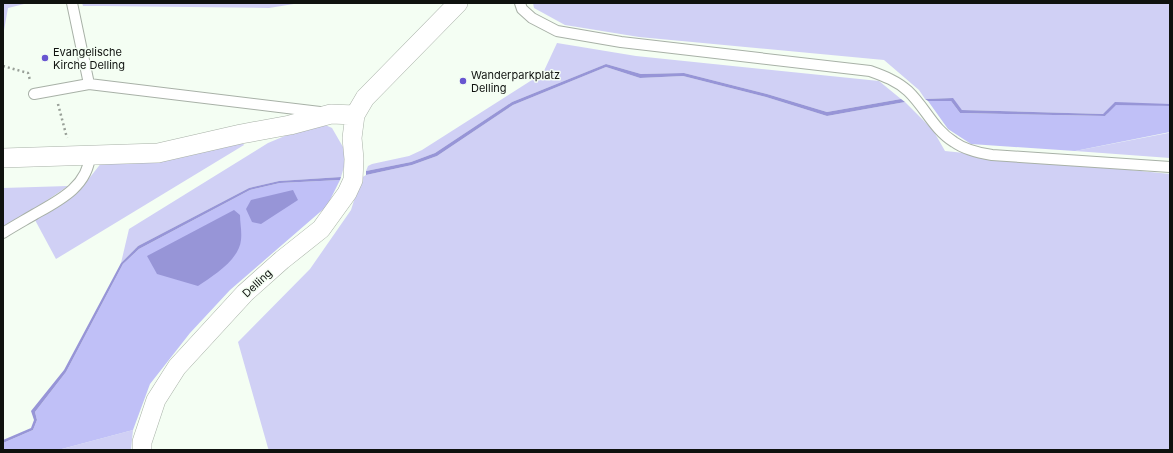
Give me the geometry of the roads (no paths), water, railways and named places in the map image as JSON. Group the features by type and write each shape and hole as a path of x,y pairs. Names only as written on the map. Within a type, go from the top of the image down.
{"street":[{"name":"Delling","path":"142,450 142,442 156,400 177,367 245,293 282,260 321,229 347,193 353,180 354,160 352,138 355,115 365,98 458,3"},
{"path":"3,158 81,155 115,156 158,153 241,134 290,125 332,114 355,115"}],"lane":[{"path":"72,3 89,84"},
{"path":"520,3 522,9 532,18 557,31 621,42 870,71 898,83 908,92 937,127 954,142 972,151 992,156 1170,167"},
{"path":"34,94 89,84 332,114"},
{"path":"3,233 54,204 75,188 85,174 89,165 81,155"}],"place":[{"name":"Evangelische Kirche Delling","path":"45,58"},
{"name":"Wanderparkplatz Delling","path":"463,81"}]}
